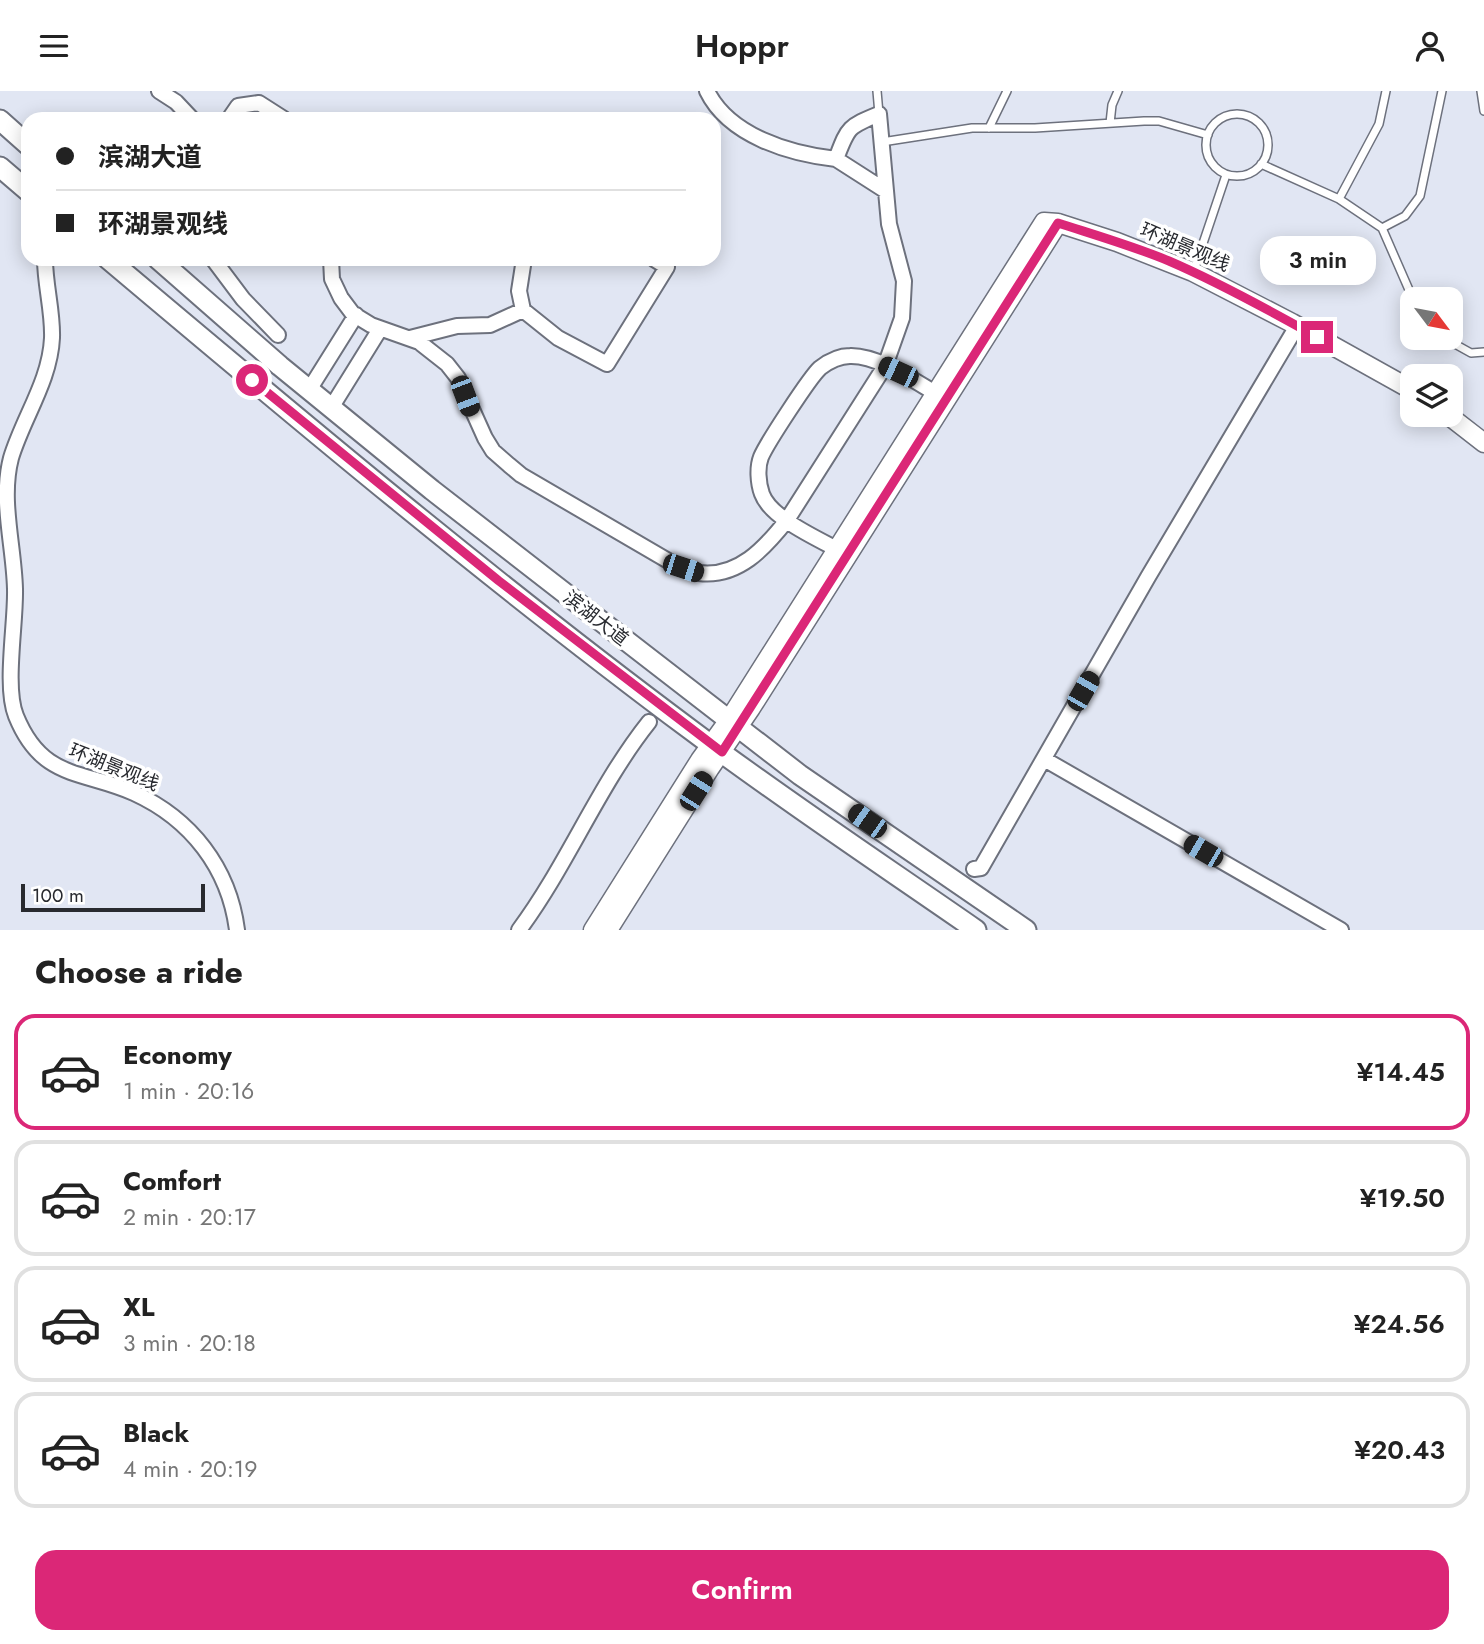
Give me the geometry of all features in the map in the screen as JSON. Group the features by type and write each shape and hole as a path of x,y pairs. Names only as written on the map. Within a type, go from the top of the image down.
{"main road":[{"path":"0,120 21,139"},
{"path":"0,167 21,185"},
{"name":"滨湖大道","path":"116,266 499,581 717,748 976,930"},
{"name":"滨湖大道","path":"166,266 309,390 432,490 800,775 1026,930"}],"street":[{"path":"159,91 185,112"},
{"path":"707,91 720,112"},
{"path":"234,112 238,106 259,103 273,112"},
{"path":"721,113 726,119 772,144 813,156 836,159 886,191"},
{"path":"331,266 332,279 341,298 356,316 380,329 419,342 447,364 458,378 493,450 521,475 677,566 698,573 716,573 747,562 770,542 787,520 885,366 902,318 904,281 889,224 879,114 850,128 836,159"},
{"name":"环湖景观线","path":"940,397 1051,223 1138,249 1193,272 1400,383"},
{"name":"环湖景观线","path":"45,266 52,337 48,361 10,460 7,485 15,590 12,682 15,713 28,741 57,768 132,792 159,807 204,845 220,870 234,910 237,930"},
{"path":"218,266 243,299 278,335"},
{"path":"523,266 519,291 523,310 558,338 607,364 665,266"},
{"path":"410,338 457,326 490,325 523,310"},
{"path":"309,390 356,316"},
{"path":"974,869 981,868 1148,577 1297,326"},
{"path":"331,408 380,329"},
{"path":"593,930 734,724 940,397 885,366 851,355 835,358 819,369 760,458 758,475 762,495 772,508 787,520 842,552"},
{"path":"1463,427 1484,443"},
{"path":"519,930 538,903 628,748 649,722"},
{"path":"608,930 717,748"},
{"path":"1044,759 1341,930"}],"lane":[{"path":"877,91 879,114"},
{"path":"1110,123 1112,105 1118,91"},
{"path":"1339,199 1379,124 1386,91"},
{"path":"1382,228 1405,216 1420,196 1441,91"},
{"path":"1481,91 1484,111"},
{"path":"989,128 1005,92"},
{"path":"1233,114 1252,118 1260,124 1268,142 1268,152 1261,164 1248,175 1226,175 1210,162 1206,152 1208,135 1215,123 1233,114"},
{"path":"882,142 972,128 1035,128 1159,121 1208,135"},
{"path":"1261,164 1311,184 1382,228 1408,287"},
{"path":"1193,272 1226,175"},
{"path":"1463,349 1471,353 1484,352"}],"route":[{"path":"252,380 499,581 722,752 1058,223 1180,266 1317,337"}]}
